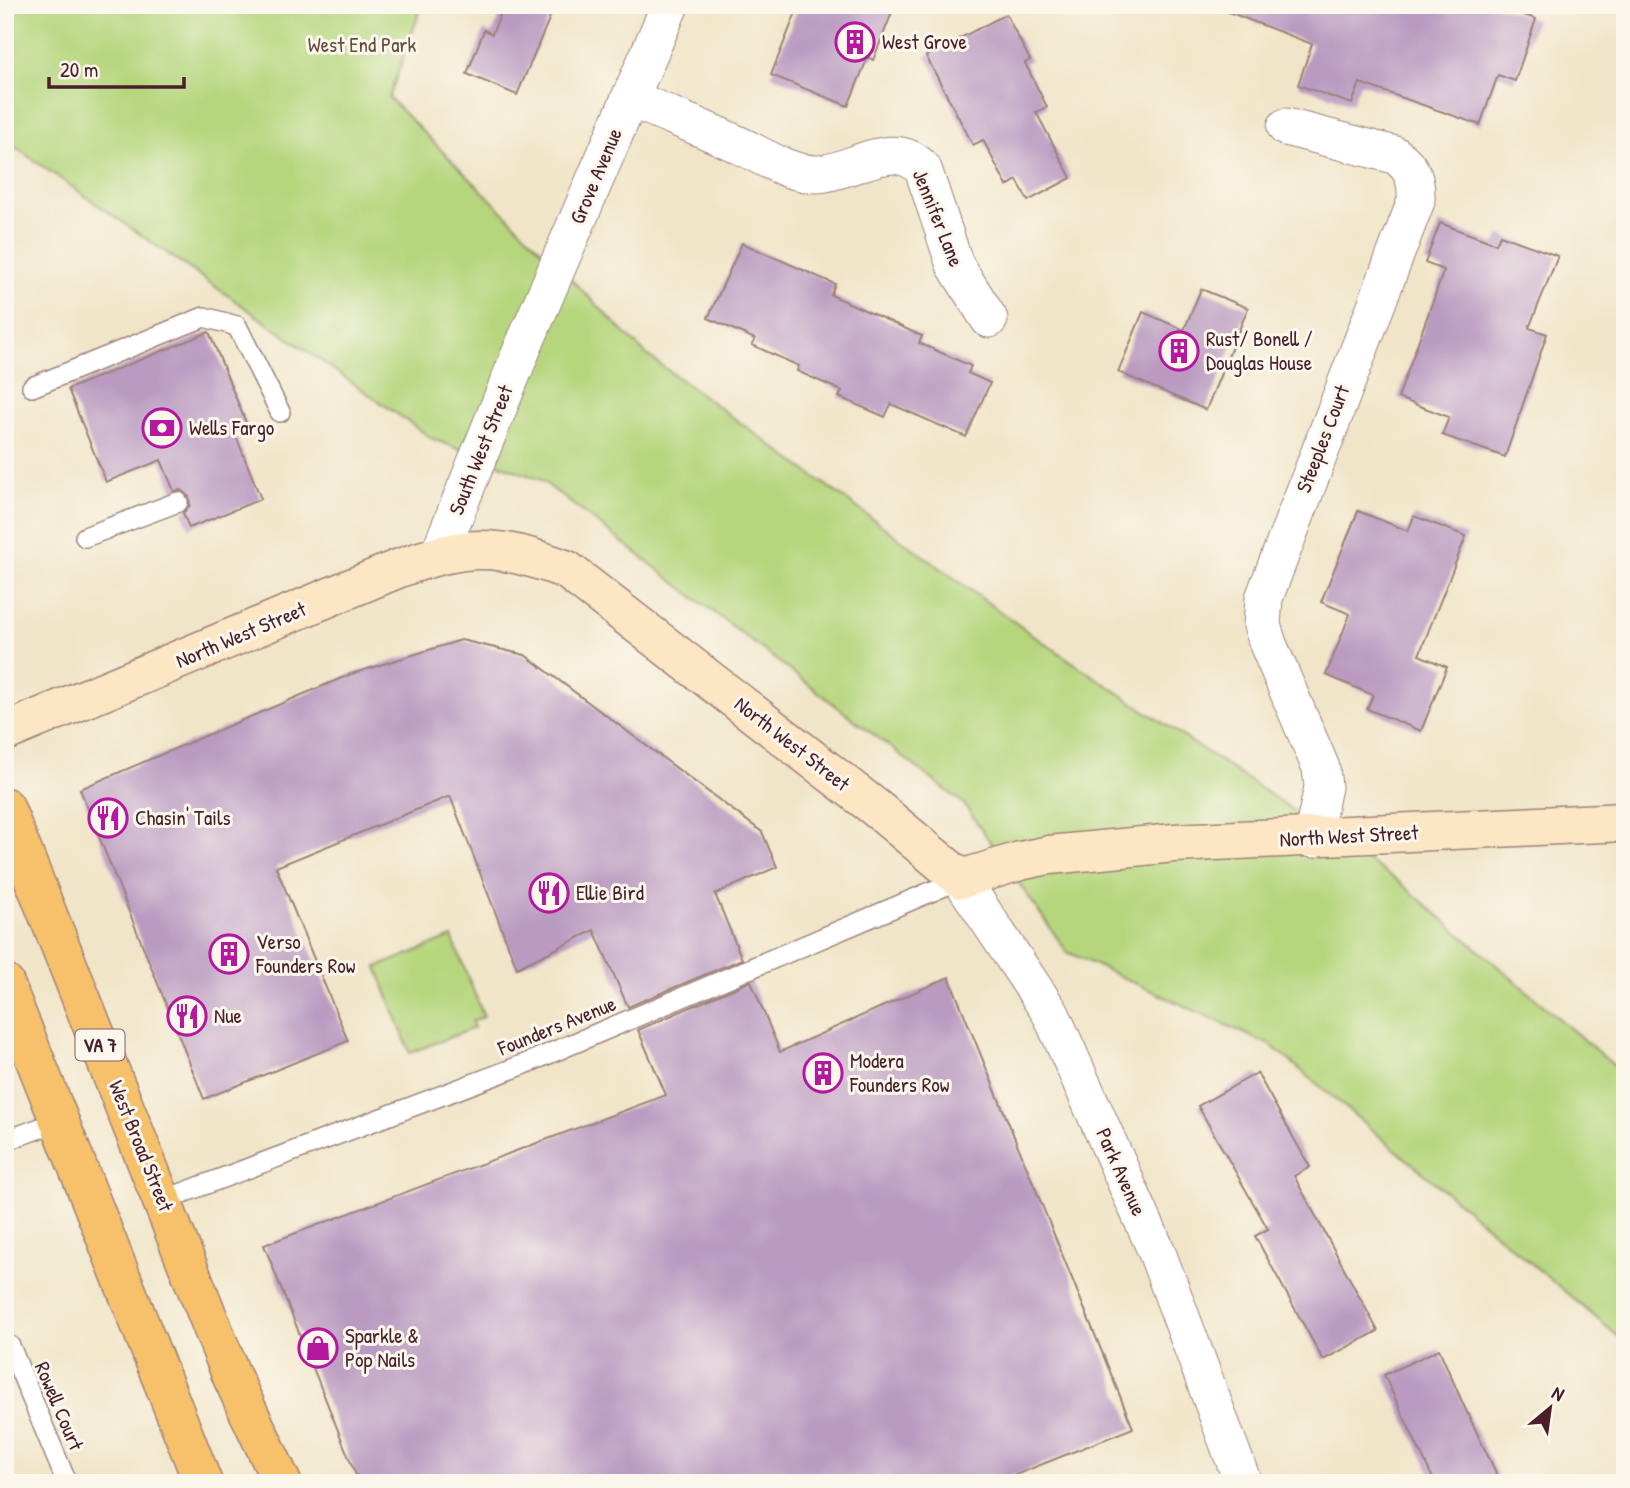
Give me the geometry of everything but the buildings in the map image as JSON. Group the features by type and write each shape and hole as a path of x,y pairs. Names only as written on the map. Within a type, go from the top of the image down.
{"main road":[{"name":"North West Street","path":"5,732 439,554 491,548 524,553 566,570 877,809 961,879 1020,860 1049,855 1174,843 1312,839 1625,822"},
{"name":"West Broad Street","path":"5,807 164,1200 232,1377 282,1483"},
{"path":"7,993 203,1483"}],"street":[{"name":"Grove Avenue","path":"523,346 670,5"},
{"name":"Jennifer Lane","path":"630,98 783,167 800,172 820,174 896,153 913,158 923,169 955,265 989,319"},
{"name":"Steeples Court","path":"1286,127 1395,155 1409,165 1417,184 1416,201 1264,598 1262,625 1268,644 1321,768 1323,787 1312,839"},
{"name":"South West Street","path":"439,554 523,346"},
{"name":"Park Avenue","path":"961,879 1051,1014 1156,1250 1243,1483"}],"lane":[{"path":"32,387 204,317 237,326 280,412"},
{"path":"85,537 178,502"},
{"name":"Founders Avenue","path":"164,1200 525,1065 961,879"},
{"path":"5,1141 59,1121"},
{"name":"Rowell Court","path":"10,1346 67,1483"}],"green space":[{"name":"West End Park","path":"5,5 422,5 389,98 647,355 1031,634 1398,881 1625,1075 1625,1342 1272,1046 1067,952 963,803 541,480 433,439 5,140"},
{"path":"452,937 484,1017 472,1021 474,1028 410,1053 377,967"}],"place":[{"name":"West Grove","path":"855,42"},
{"name":"Rust/ Bonell / Douglas House","path":"1179,351"},
{"name":"Wells Fargo","path":"162,428"},
{"name":"Chasin' Tails","path":"108,818"},
{"name":"Ellie Bird","path":"549,893"},
{"name":"Verso Founders Row","path":"229,954"},
{"name":"Nue","path":"187,1016"},
{"name":"Modera Founders Row","path":"823,1073"},
{"name":"Sparkle & Pop Nails","path":"318,1348"}]}
